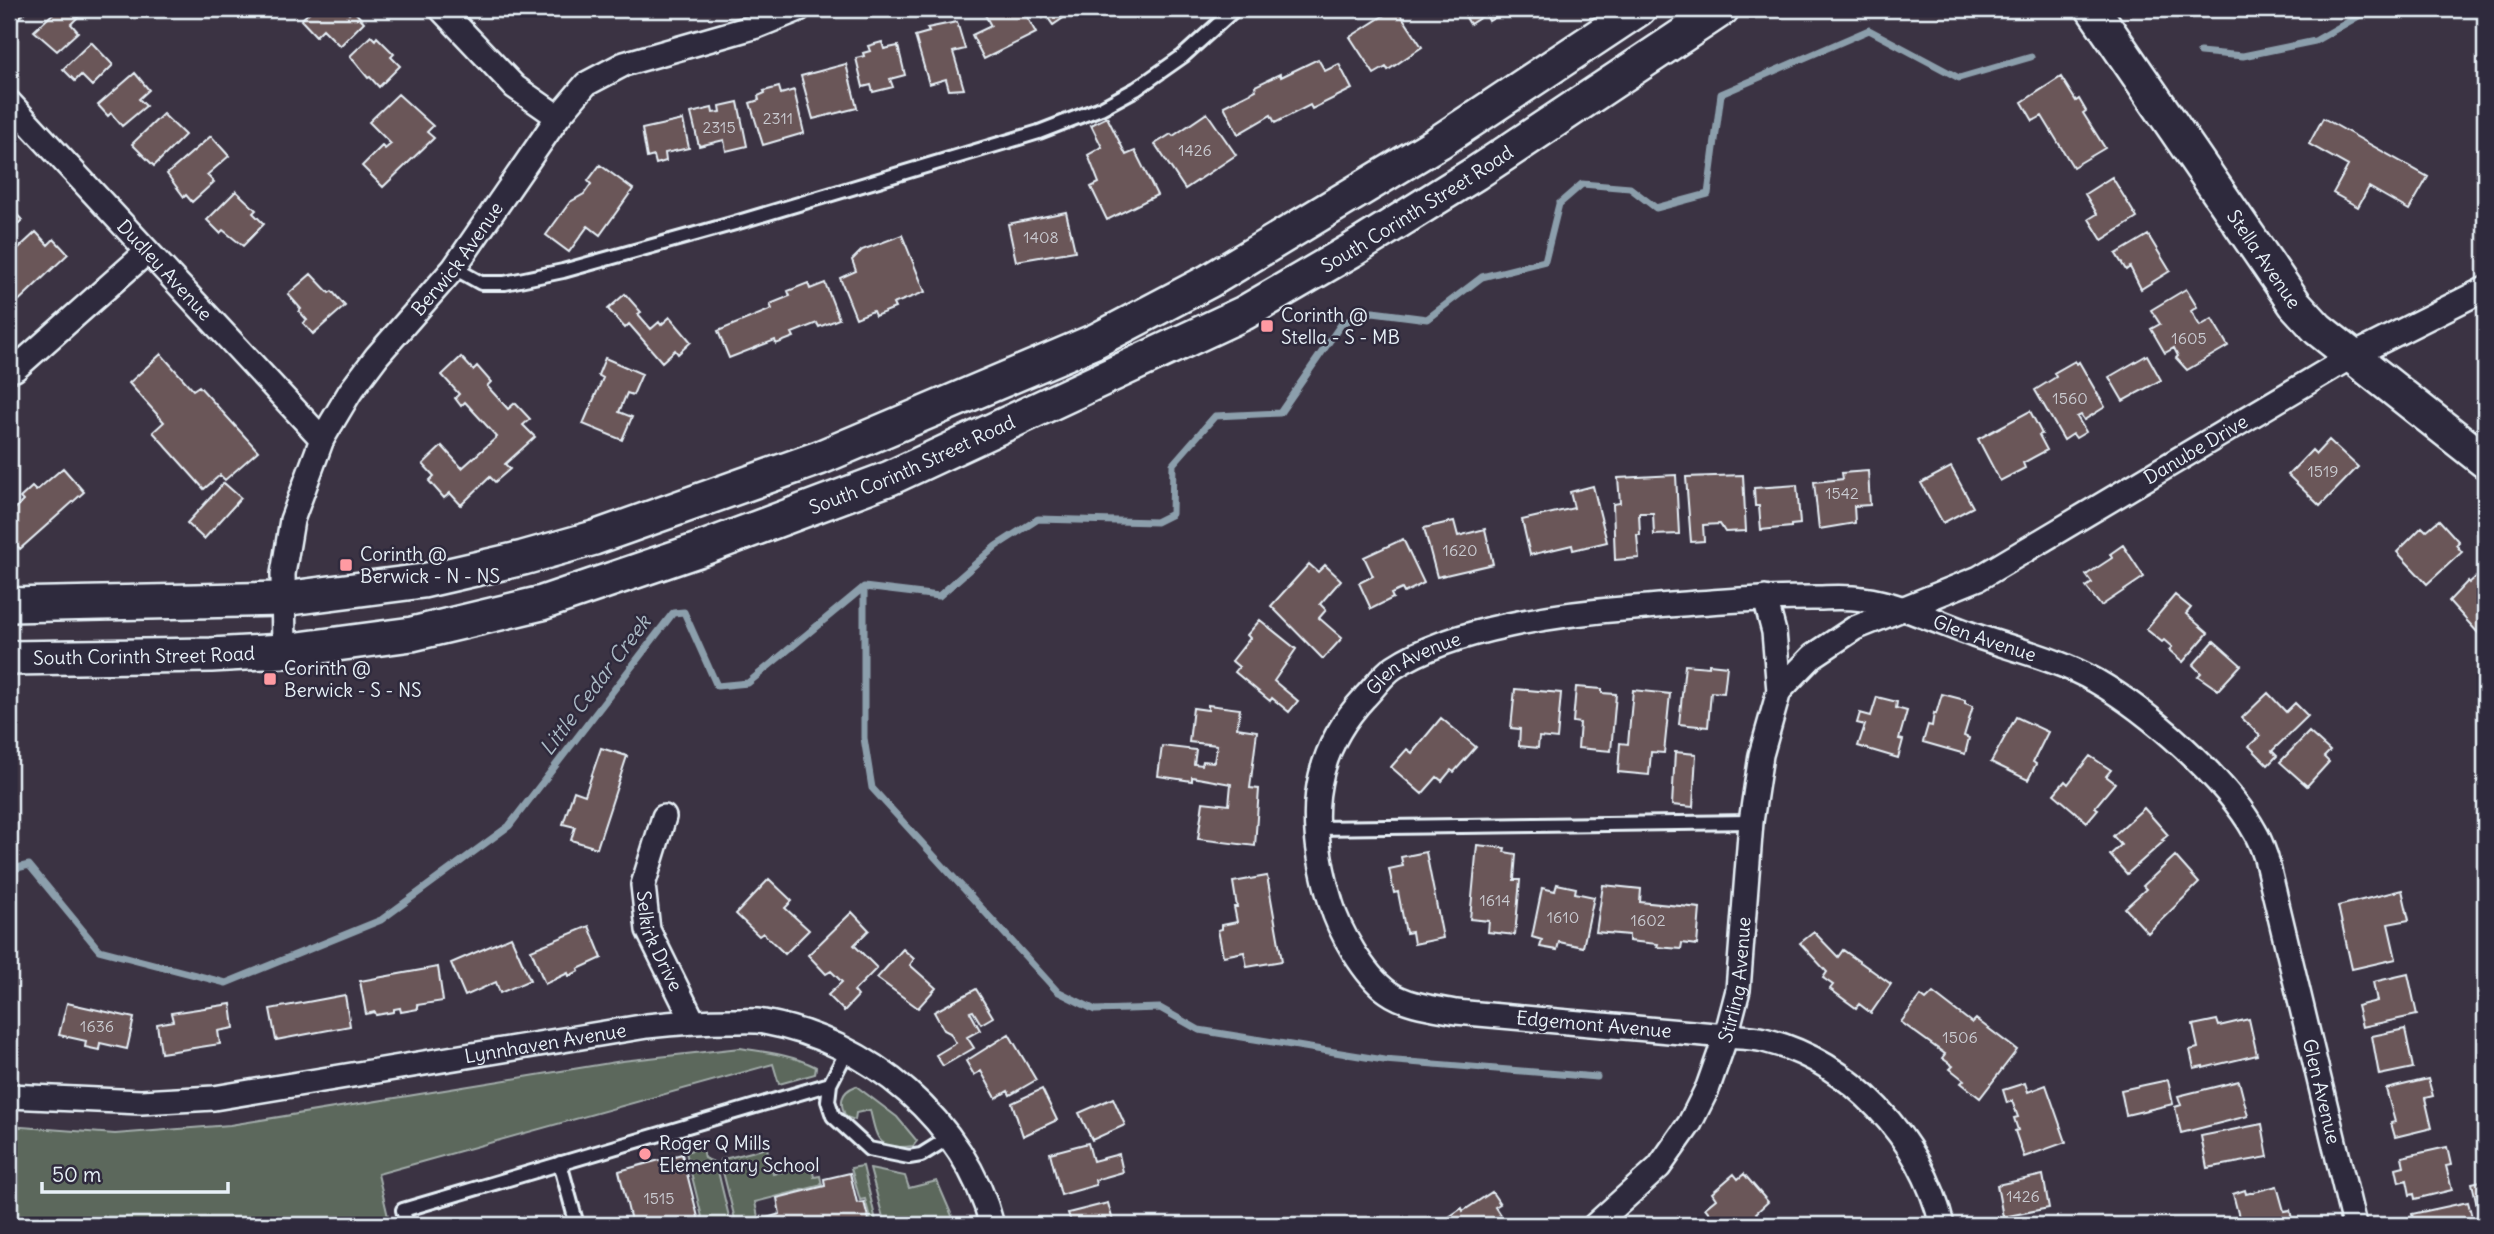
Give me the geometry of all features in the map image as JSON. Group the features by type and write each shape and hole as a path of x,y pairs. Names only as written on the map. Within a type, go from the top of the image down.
{"main road":[{"name":"South Corinth Street Road","path":"9,605 283,599 423,581 594,538 818,458 1095,341 1209,281 1439,142 1639,9"},
{"name":"South Corinth Street Road","path":"9,658 211,655 284,651 412,634 542,603 698,550 890,478 1244,313 1476,173 1722,9"},
{"name":"Stella Avenue","path":"2093,9 2295,304 2318,329 2485,461"}],"street":[{"path":"441,9 515,87 558,117"},
{"name":"Berwick Avenue","path":"284,651 283,574 292,520 321,439 350,392 377,356 454,268 558,117 586,84 624,64 744,30 799,9"},
{"name":"Dudley Avenue","path":"9,102 321,439"},
{"path":"11,369 147,252"},
{"name":"Danube Drive","path":"1906,610 1979,578 2352,356 2485,289"},
{"name":"Glen Avenue","path":"1318,781 1333,744 1351,712 1392,668 1439,643 1565,615 1599,610 1765,598 1861,598 1906,610 2038,655 2096,681 2154,721 2203,766 2256,832 2266,858 2354,1225"},
{"name":"Stirling Avenue","path":"1595,1225 1658,1167 1690,1123 1709,1087 1726,1036 1738,990 1751,822 1761,755 1779,691 1774,632 1765,598"},
{"name":"Stirling Avenue","path":"1779,691 1813,656 1855,628 1906,610"},
{"name":"Edgemont Avenue","path":"1318,781 1315,828 1321,872 1334,915 1362,965 1389,993 1424,1006 1456,1012 1763,1040 1805,1055 1846,1079 1887,1118 1917,1158 1942,1225"},
{"name":"Selkirk Drive","path":"664,817 643,885 649,930 693,1021"},
{"name":"Lynnhaven Avenue","path":"9,1096 141,1102 214,1098 646,1026 693,1021 763,1021 824,1039 876,1067 914,1096 950,1136 986,1204 992,1225"}],"lane":[{"path":"454,268 481,283 505,283 563,271 1040,132 1101,108 1136,89 1183,56 1235,9"},
{"path":"1315,828 1751,822"},
{"path":"847,1051 830,1084 828,1101 833,1116 869,1149 909,1157 921,1155 950,1136"},
{"path":"407,1225 402,1210 830,1084"},
{"path":"560,1163 577,1225"}],"green space":[{"path":"740,1048 798,1060 816,1067 815,1074 779,1084 773,1064 378,1174 390,1225 9,1225 9,1126 115,1134 230,1125 622,1061"},
{"path":"856,1086 897,1117 917,1141 913,1146 892,1147 881,1141 870,1110 856,1113 855,1120 846,1117 842,1098"},
{"path":"702,1147 704,1158 716,1163 731,1225 704,1225 686,1152"},
{"path":"767,1148 773,1174 811,1164 814,1177 820,1176 822,1185 755,1202 758,1217 736,1223 720,1160"},
{"path":"863,1166 877,1225 872,1225 865,1199 860,1200 851,1168"},
{"path":"870,1169 905,1176 909,1188 937,1181 956,1225 885,1225"}],"building":[{"path":"9,9 29,9 17,19 14,15 10,18"},
{"path":"58,9 85,10 71,24 78,32 57,51 34,31"},
{"path":"313,9 344,9 349,14 353,10 364,22 340,46 323,29 316,36 301,20"},
{"path":"982,9 1023,9 1036,33 984,59 972,35 991,26"},
{"path":"1037,9 1070,9 1072,12 1053,25 1046,15 1043,18"},
{"path":"1386,9 1397,9 1422,47 1388,70 1386,67 1374,74 1350,37 1389,12"},
{"path":"1461,9 1509,9 1489,21 1486,14 1470,24"},
{"path":"957,22 965,49 953,52 964,89 949,90 946,79 929,84 915,36 929,32 927,28"},
{"path":"371,36 375,40 377,37 394,54 391,57 400,66 379,87 350,56"},
{"path":"91,42 113,65 92,86 81,75 75,81 63,69"},
{"path":"882,42 884,49 898,46 905,75 890,79 893,87 873,92 871,85 863,87 856,58 870,51 868,46"},
{"path":"1318,59 1325,71 1339,64 1352,89 1312,109 1310,105 1275,123 1271,115 1238,134 1224,106 1256,90 1255,86"},
{"path":"846,64 857,108 813,119 801,76"},
{"path":"135,73 149,90 139,99 146,106 122,126 111,113 108,116 98,105"},
{"path":"2061,77 2076,101 2079,99 2086,111 2083,113 2105,148 2073,167 2042,116 2033,121 2022,102"},
{"path":"779,87 781,94 794,90 804,133 763,145 750,103 759,100 758,96 765,93 764,91"},
{"path":"398,94 433,126 427,132 434,138 383,187 362,166 382,146 385,149 391,144 369,122"},
{"path":"738,102 747,146 726,151 724,140 699,146 691,113 712,108 713,113 721,112 720,106"},
{"path":"1207,113 1236,155 1185,189 1155,144 1171,134 1173,136"},
{"path":"163,114 185,135 154,166 132,144"},
{"path":"1107,117 1126,155 1135,151 1157,195 1107,220 1091,187 1099,183 1088,155 1102,147 1091,125"},
{"path":"2323,118 2428,177 2409,210 2369,187 2358,207 2333,193 2348,166 2309,144"},
{"path":"683,120 689,148 665,153 666,161 656,164 654,156 647,158 642,129"},
{"path":"211,136 229,156 207,175 214,182 192,202 186,195 184,197 167,174"},
{"path":"600,165 633,189 600,235 588,226 569,252 546,235 570,202 584,194 591,184 588,181"},
{"path":"2112,177 2137,218 2102,240 2089,219 2097,214 2085,194"},
{"path":"236,191 256,210 253,213 264,224 243,246 223,230 220,233 207,220"},
{"path":"9,206 22,220 9,233"},
{"path":"1066,212 1075,251 1016,261 1008,224"},
{"path":"36,232 48,245 54,239 68,254 10,309 9,274 15,268 9,262 9,257"},
{"path":"902,235 925,292 893,304 895,308 875,316 873,311 856,318 840,278 856,271 852,260 862,250"},
{"path":"2148,235 2170,271 2141,289 2130,267 2126,270 2116,254"},
{"path":"311,274 345,306 313,334 303,323 307,320 299,311 301,309 288,294"},
{"path":"808,283 810,289 825,283 839,319 819,327 817,323 792,333 794,337 776,344 775,340 729,358 718,331 772,309 770,304 790,296 788,291"},
{"path":"2186,289 2197,307 2191,311 2200,326 2212,319 2228,346 2187,370 2176,358 2178,356 2174,348 2165,353 2151,329 2160,324 2151,310"},
{"path":"625,294 641,312 638,314 651,329 670,317 691,342 678,354 675,350 662,362 629,324 625,328 608,309"},
{"path":"161,354 193,390 199,386 258,451 225,480 220,475 204,489 153,432 164,422 129,383"},
{"path":"2147,355 2161,380 2123,401 2109,377"},
{"path":"461,357 473,370 477,366 491,382 487,386 508,409 515,403 530,419 523,425 535,437 505,464 510,469 495,482 490,477 461,505 450,493 444,498 429,481 434,476 423,464 442,446 462,468 497,437 465,402 461,406 455,398 459,394 442,375"},
{"path":"605,358 642,374 633,395 627,393 619,412 632,417 622,440 583,424 603,378 598,375"},
{"path":"2075,361 2077,364 2079,362 2105,407 2084,420 2081,415 2077,417 2086,432 2076,438 2073,434 2064,440 2035,390 2056,377 2054,373"},
{"path":"2030,411 2047,450 2023,463 2025,468 2000,481 1978,439"},
{"path":"2329,440 2358,467 2320,506 2288,475 2312,450 2316,454"},
{"path":"1951,467 1973,507 1943,523 1921,483"},
{"path":"63,468 84,492 20,549 9,536 9,515 23,501 20,498 32,487 36,491"},
{"path":"1868,471 1870,505 1854,506 1855,523 1819,529 1814,482 1843,479 1842,473"},
{"path":"1676,475 1679,534 1654,535 1653,513 1639,513 1639,558 1615,560 1613,504 1620,503 1618,478"},
{"path":"1743,475 1746,531 1725,532 1720,524 1703,525 1704,541 1691,542 1686,477"},
{"path":"224,483 241,498 204,539 187,523"},
{"path":"1797,485 1800,524 1761,530 1754,488"},
{"path":"1593,486 1607,542 1573,550 1572,545 1530,555 1522,520 1574,508 1570,492"},
{"path":"2439,520 2459,542 2456,545 2462,552 2427,584 2397,552 2422,527 2426,531"},
{"path":"1454,521 1458,536 1485,529 1493,564 1437,577 1424,528"},
{"path":"1403,539 1424,583 1404,593 1402,589 1391,594 1393,598 1371,609 1359,583 1373,576 1364,557"},
{"path":"2123,545 2144,577 2101,606 2086,587 2092,583 2086,575 2112,558 2110,554"},
{"path":"1309,564 1318,572 1325,565 1341,580 1320,604 1326,610 1319,618 1342,638 1323,659 1271,606"},
{"path":"2485,575 2485,628 2479,634 2449,601 2468,581 2469,583 2476,577 2479,581"},
{"path":"2175,595 2191,608 2186,614 2208,633 2183,662 2169,650 2172,647 2146,629"},
{"path":"1260,620 1296,649 1274,681 1298,701 1289,712 1272,698 1270,701 1235,672 1239,667 1232,661 1250,638 1247,635"},
{"path":"2214,641 2241,665 2218,690 2198,676 2201,673 2193,665"},
{"path":"1709,664 1727,666 1724,693 1711,692 1708,727 1679,724 1685,665 1709,667"},
{"path":"1576,687 1602,689 1602,693 1616,694 1611,751 1578,748 1580,723 1573,722"},
{"path":"1515,689 1561,693 1557,739 1539,737 1538,748 1519,746 1520,729 1511,728"},
{"path":"1633,690 1670,694 1664,753 1651,752 1649,775 1618,772 1620,743 1628,744"},
{"path":"2268,693 2286,712 2295,703 2308,716 2272,751 2277,756 2268,765 2249,746 2260,736 2242,718"},
{"path":"1942,694 1965,700 1965,703 1973,706 1964,736 1969,738 1965,754 1923,742 1928,725 1932,726"},
{"path":"1877,697 1897,702 1896,708 1907,711 1899,739 1903,740 1898,758 1858,746 1865,725 1857,723 1860,713 1871,716"},
{"path":"1208,705 1240,709 1237,728 1257,731 1250,788 1259,789 1255,846 1198,839 1203,802 1229,805 1231,784 1192,777 1192,781 1158,776 1162,746 1196,750 1194,764 1214,762 1217,745 1189,742 1193,708 1208,710"},
{"path":"2016,717 2048,732 2033,762 2036,764 2028,780 1991,762"},
{"path":"1441,718 1476,747 1454,772 1451,770 1442,781 1437,777 1422,794 1391,767 1407,749 1412,753"},
{"path":"2309,732 2330,751 2324,757 2329,762 2307,786 2280,762"},
{"path":"601,748 627,756 597,848 571,840 575,827 563,824 574,791 585,795"},
{"path":"1675,752 1696,754 1693,807 1672,805"},
{"path":"2090,756 2111,770 2106,776 2115,783 2095,807 2098,809 2087,822 2054,794 2065,781 2068,784"},
{"path":"2144,808 2168,835 2127,874 2110,855 2121,845 2113,836"},
{"path":"1477,845 1505,848 1504,852 1516,854 1514,880 1520,880 1515,935 1488,932 1489,921 1470,919"},
{"path":"1426,852 1443,938 1414,944 1412,932 1406,933 1398,892 1394,893 1389,869 1403,866 1401,857"},
{"path":"2175,856 2199,883 2148,933 2125,908 2146,889 2143,886"},
{"path":"1267,876 1282,961 1247,967 1244,952 1223,956 1218,930 1222,929 1222,925 1237,922 1233,882"},
{"path":"769,879 792,901 785,908 809,930 785,954 763,933 759,936 736,914"},
{"path":"1557,884 1576,888 1575,893 1594,897 1583,947 1559,942 1557,950 1540,947 1542,940 1532,937 1542,888 1555,891"},
{"path":"1603,885 1641,889 1640,902 1700,908 1697,945 1682,943 1681,949 1657,947 1658,944 1629,941 1629,935 1596,932"},
{"path":"2402,890 2409,920 2388,924 2396,959 2352,969 2338,906"},
{"path":"852,912 869,930 854,945 877,968 854,991 858,996 844,1011 828,995 842,982 831,971 826,974 808,955"},
{"path":"589,926 602,958 569,976 568,973 545,984 531,950"},
{"path":"1814,932 1838,957 1843,950 1891,984 1871,1013 1859,1004 1856,1008 1830,989 1833,985 1823,978 1827,972 1800,943"},
{"path":"511,937 530,980 500,993 496,982 465,996 451,963"},
{"path":"903,949 914,959 910,965 936,988 918,1008 877,978"},
{"path":"438,967 443,1001 417,1005 418,1009 401,1012 400,1008 394,1009 394,1012 366,1014 360,981"},
{"path":"2408,974 2417,1015 2362,1027 2357,1006 2377,1001 2373,982"},
{"path":"976,989 993,1017 981,1024 973,1011 970,1012 980,1030 967,1037 974,1048 943,1066 936,1055 956,1043 950,1033 944,1030 934,1012"},
{"path":"1933,993 1972,1023 1976,1019 2017,1050 1980,1098 1961,1083 1964,1080 1950,1069 1953,1066 1942,1058 1945,1054 1901,1022 1921,996 1926,1000"},
{"path":"345,995 350,1026 276,1040 270,1009"},
{"path":"67,1003 134,1018 127,1049 100,1043 99,1050 85,1047 86,1041 59,1035"},
{"path":"231,1004 234,1028 218,1031 220,1044 161,1053 157,1024 173,1021 171,1013"},
{"path":"2249,1019 2257,1055 2194,1068 2190,1050 2198,1048 2193,1025 2217,1020 2219,1026"},
{"path":"2405,1029 2413,1068 2379,1075 2372,1036"},
{"path":"1009,1034 1036,1080 1010,1095 1008,1091 996,1098 981,1071 974,1075 966,1061"},
{"path":"2428,1079 2433,1096 2425,1098 2432,1128 2395,1137 2391,1123 2395,1122 2386,1089"},
{"path":"2168,1080 2173,1104 2126,1115 2121,1090"},
{"path":"2239,1081 2248,1116 2181,1133 2175,1107 2181,1105 2178,1096"},
{"path":"2025,1083 2028,1092 2046,1085 2066,1142 2024,1157 2015,1131 2018,1130 2014,1118 2018,1117 2012,1101 2007,1103 2003,1090"},
{"path":"1042,1089 1057,1120 1023,1136 1012,1103"},
{"path":"1113,1098 1125,1125 1092,1140 1079,1113"},
{"path":"2262,1124 2268,1157 2207,1168 2201,1136"},
{"path":"1088,1143 1093,1161 1119,1154 1123,1172 1095,1180 1096,1185 1061,1195 1050,1153"},
{"path":"2447,1147 2451,1165 2446,1166 2452,1190 2415,1199 2414,1194 2410,1195 2407,1180 2399,1182 2396,1168 2404,1166 2402,1157"},
{"path":"682,1154 700,1225 632,1225 619,1171"},
{"path":"850,1173 857,1203 864,1202 870,1225 764,1225 763,1219 780,1214 777,1198 825,1186 824,1179"},
{"path":"1734,1174 1738,1179 1744,1174 1768,1202 1756,1213 1760,1218 1755,1222 1758,1225 1719,1225 1705,1208 1716,1199 1712,1193"},
{"path":"2043,1175 2049,1208 2003,1217 1997,1185"},
{"path":"2485,1180 2485,1217 2480,1218 2472,1183"},
{"path":"2277,1186 2284,1211 2290,1210 2293,1223 2269,1225 2268,1221 2241,1225 2233,1194 2245,1190 2246,1194"},
{"path":"1492,1192 1500,1204 1495,1207 1504,1221 1498,1225 1442,1225 1462,1208 1463,1211"},
{"path":"2468,1202 2474,1225 2407,1225 2406,1220 2413,1219 2412,1214"},
{"path":"1108,1203 1114,1225 1072,1225 1068,1213"}],"waterway":[{"name":"Little Cedar Creek","path":"2200,52 2243,56 2315,41 2371,9"},
{"name":"Little Cedar Creek","path":"9,870 29,865 99,950 226,983 381,920 509,826 673,613 684,612 717,686 748,683 864,587 939,596 996,546 1038,519 1156,522 1172,514 1173,464 1215,416 1280,413 1342,323 1373,312 1427,319 1482,277 1545,261 1559,204 1582,184 1630,188 1656,208 1708,194 1721,94 1869,30 1959,78 2031,57"},
{"path":"864,587 864,738 872,788 1057,991 1095,1010 1160,1008 1199,1030 1384,1060 1597,1077"},
{"path":"9,1171 12,1140"}],"place":[{"name":"Corinth @ Stella - S - MB","path":"1267,326"},
{"name":"Corinth @ Berwick - N - NS","path":"346,565"},
{"name":"Corinth @ Berwick - S - NS","path":"270,679"},
{"name":"Roger Q Mills Elementary School","path":"645,1154"}]}
